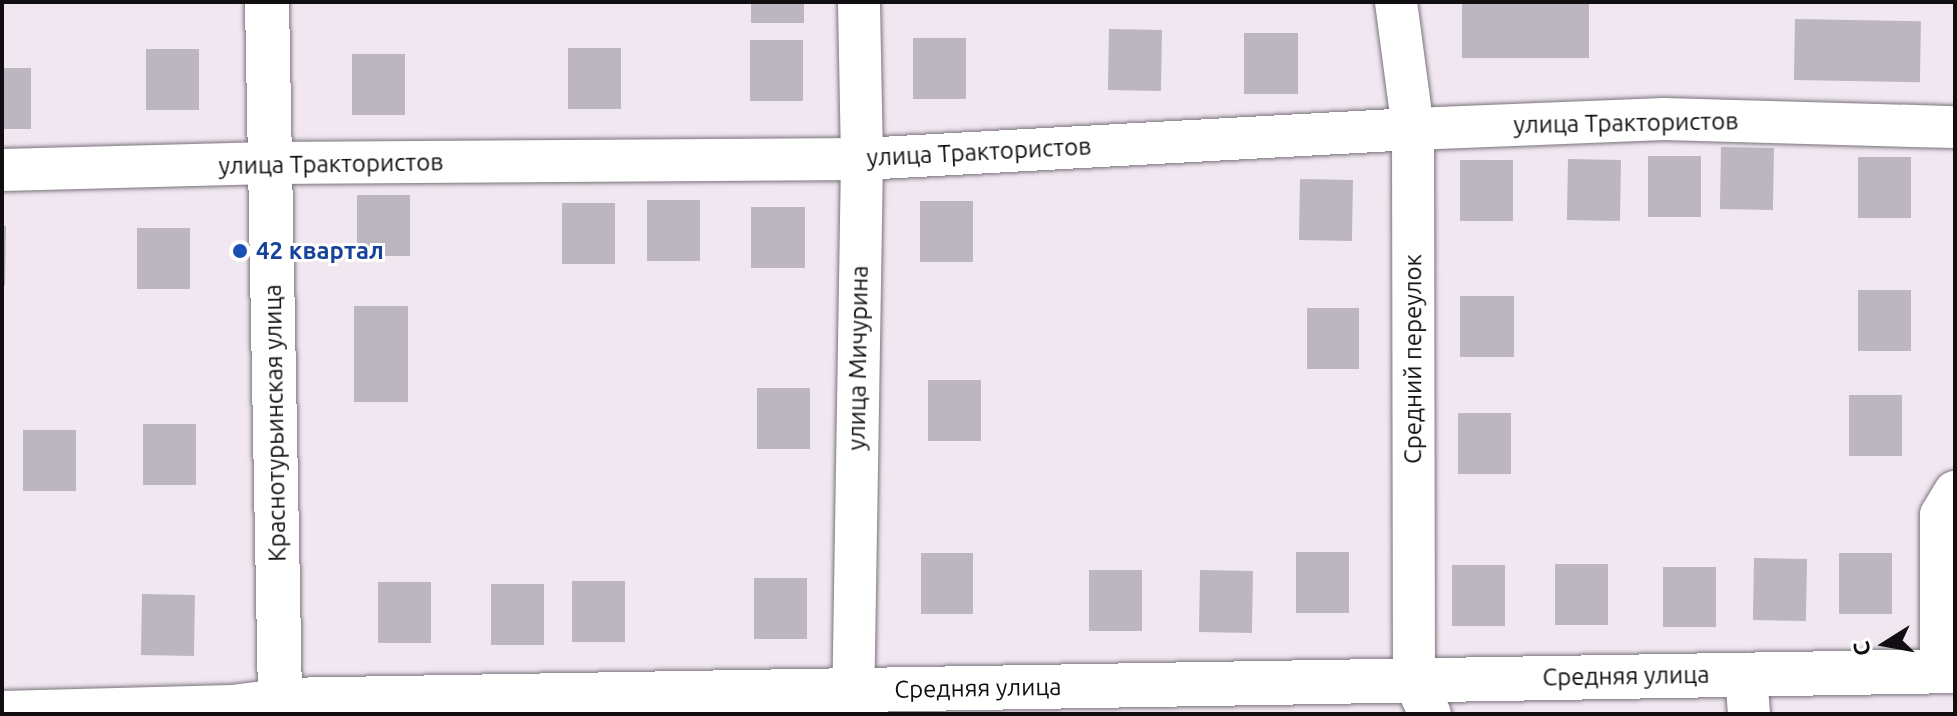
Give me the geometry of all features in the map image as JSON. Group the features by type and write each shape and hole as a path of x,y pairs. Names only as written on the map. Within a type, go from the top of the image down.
{"main road":[{"name":"Краснотурьинская улица","path":"267,2 280,707"},
{"name":"Средняя улица","path":"280,707 1747,694 1948,671"}],"street":[{"name":"улица Мичурина","path":"853,702 862,159 859,2"},
{"name":"Средний переулок","path":"1396,2 1413,129 1422,697"},
{"name":"улица Трактористов","path":"2,170 270,163 862,159 1413,129 1664,119 1955,127"},
{"path":"1948,671 1941,515 1955,492"},
{"name":"Средняя улица","path":"2,712 280,707"}],"building":[{"path":"751,2 804,2 804,23 751,23"},
{"path":"1462,2 1589,2 1589,58 1462,58"},
{"path":"1795,19 1921,21 1920,82 1794,80"},
{"path":"1109,29 1162,30 1161,91 1108,90"},
{"path":"1244,33 1298,33 1298,94 1244,94"},
{"path":"913,38 966,38 966,99 913,99"},
{"path":"750,40 803,40 803,101 750,101"},
{"path":"568,48 621,48 621,109 568,109"},
{"path":"146,49 199,49 199,110 146,110"},
{"path":"352,54 405,54 405,115 352,115"},
{"path":"2,68 31,68 31,129 2,129"},
{"path":"1721,147 1774,148 1773,210 1720,209"},
{"path":"1648,156 1701,156 1701,217 1648,217"},
{"path":"1858,157 1911,157 1911,218 1858,218"},
{"path":"1568,159 1621,160 1620,221 1567,220"},
{"path":"1460,160 1513,160 1513,221 1460,221"},
{"path":"1300,179 1353,180 1352,241 1299,240"},
{"path":"357,195 410,195 410,256 357,256"},
{"path":"647,200 700,200 700,261 647,261"},
{"path":"920,201 973,201 973,262 920,262"},
{"path":"562,203 615,203 615,264 562,264"},
{"path":"751,207 805,207 805,268 751,268"},
{"path":"2,226 6,226 5,286 2,286"},
{"path":"137,228 190,228 190,289 137,289"},
{"path":"1858,290 1911,290 1911,351 1858,351"},
{"path":"1460,296 1514,296 1514,357 1460,357"},
{"path":"354,306 408,306 408,402 354,402"},
{"path":"1307,308 1359,308 1359,369 1307,369"},
{"path":"928,380 981,380 981,441 928,441"},
{"path":"757,388 810,388 810,449 757,449"},
{"path":"1849,395 1902,395 1902,456 1849,456"},
{"path":"1458,413 1511,413 1511,474 1458,474"},
{"path":"143,424 196,424 196,485 143,485"},
{"path":"23,430 76,430 76,491 23,491"},
{"path":"1296,552 1349,552 1349,613 1296,613"},
{"path":"921,553 973,553 973,614 921,614"},
{"path":"1839,553 1892,553 1892,614 1839,614"},
{"path":"1754,558 1807,559 1806,621 1753,620"},
{"path":"1555,564 1608,564 1608,625 1555,625"},
{"path":"1452,565 1505,565 1505,626 1452,626"},
{"path":"1663,567 1716,567 1716,627 1663,627"},
{"path":"1089,570 1142,570 1142,631 1089,631"},
{"path":"1200,570 1253,571 1252,633 1199,632"},
{"path":"754,578 807,578 807,639 754,639"},
{"path":"572,581 625,581 625,642 572,642"},
{"path":"378,582 431,582 431,643 378,643"},
{"path":"491,584 544,584 544,645 491,645"},
{"path":"142,594 195,595 194,656 141,655"}],"place":[{"name":"42 квартал","path":"240,251"}]}
